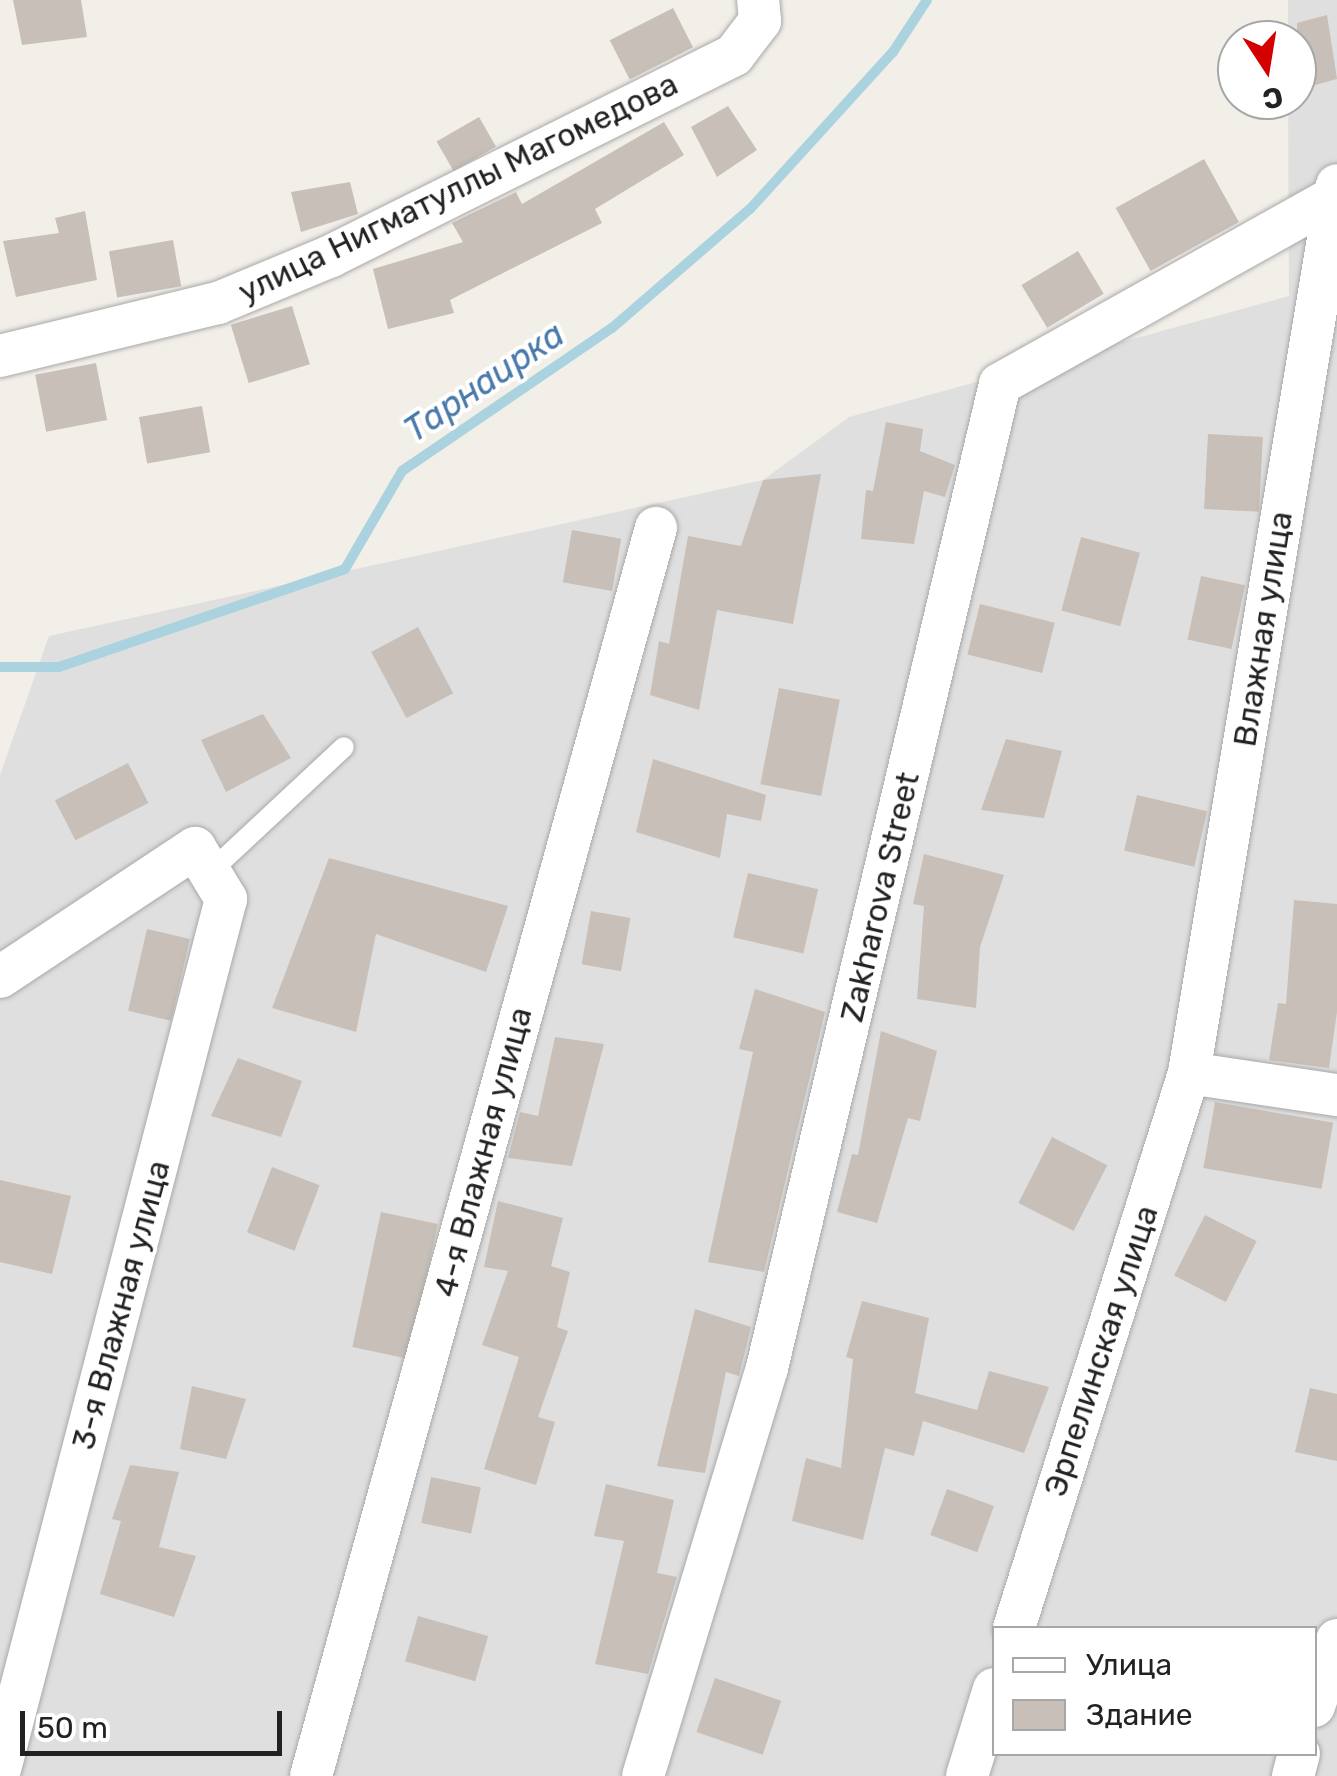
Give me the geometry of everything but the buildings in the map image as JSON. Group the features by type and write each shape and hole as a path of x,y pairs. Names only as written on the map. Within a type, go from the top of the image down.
{"street":[{"name":"улица Нигматуллы Магомедова","path":"0,356 218,303 331,256 734,54 760,21 758,0"},
{"name":"Влажная улица","path":"1189,1073 1336,191"},
{"name":"Zakharova Street","path":"643,1776 767,1368 1000,384 1336,191"},
{"name":"4-я Влажная улица","path":"311,1776 656,528"},
{"path":"0,978 203,860"},
{"name":"3-я Влажная улица","path":"0,1769 226,898 203,860"},
{"path":"1189,1073 1337,1096"},
{"name":"Эрпелинская улица","path":"1015,1626 1189,1073"},
{"path":"1317,1697 1337,1640"},
{"path":"967,1776 992,1695"}],"lane":[{"path":"203,860 344,747"}],"shaded area":[{"path":"1288,0 1337,0 1337,1776 0,1776 0,775 49,636 763,480 849,417 1289,296 1288,120 1317,120 1317,20 1288,20"}],"waterway":[{"name":"Тарнаирка","path":"0,667 59,667 345,569 402,471 612,328 750,209 893,52 927,0"}]}
